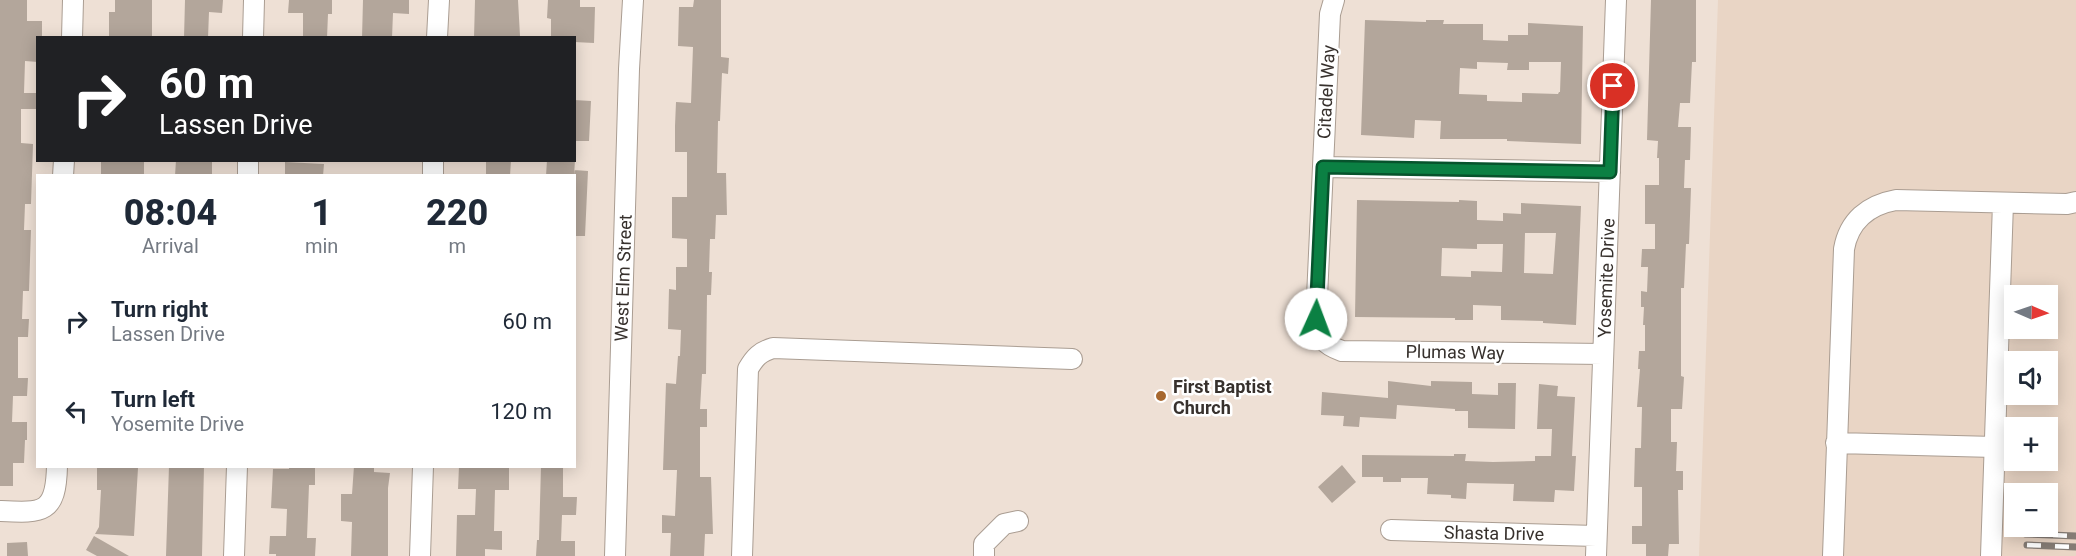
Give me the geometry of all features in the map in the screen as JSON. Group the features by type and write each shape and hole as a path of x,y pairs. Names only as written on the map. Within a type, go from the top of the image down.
{"street":[{"path":"72,36 73,0"},
{"path":"253,36 254,0"},
{"path":"437,36 439,0"},
{"name":"West Elm Street","path":"615,556 633,0"},
{"name":"Citadel Way","path":"1319,328 1316,319 1329,14 1334,0"},
{"name":"Yosemite Drive","path":"1596,556 1616,0"},
{"path":"1323,167 1610,172"},
{"path":"1833,556 1844,249 1851,227 1866,212 1887,202 2067,204 2076,202"},
{"path":"1991,556 2003,203"},
{"name":"Plumas Way","path":"1319,328 1321,337 1329,347 1342,351 1603,354"},
{"path":"742,556 748,369 755,357 763,351 773,348 1072,359"},
{"path":"1836,443 1995,447"},
{"path":"0,511 27,512 46,507 54,498 57,468"},
{"path":"234,556 237,468"},
{"path":"420,556 423,468"},
{"path":"984,556 984,544 1005,524 1018,521"},
{"name":"Shasta Drive","path":"1391,530 1596,536"}],"shaded area":[{"path":"1718,0 2076,0 2076,556 1699,556"}],"building":[{"path":"0,0 27,0 27,21 42,21 42,36 36,36 36,62 25,61 24,93 36,93 36,109 21,109 21,143 33,144 31,204 25,204 24,230 31,230 29,291 23,291 22,319 29,319 28,337 18,337 18,378 28,378 27,396 13,396 12,422 27,422 27,440 25,440 24,463 13,463 13,486 0,486"},
{"path":"115,0 152,0 152,36 109,36 109,12 115,12"},
{"path":"185,0 223,0 222,13 209,12 208,36 184,36"},
{"path":"289,0 332,0 332,14 328,14 327,36 303,36 303,13 288,13"},
{"path":"363,0 409,0 409,14 393,13 392,36 362,36"},
{"path":"475,0 518,0 520,36 474,36"},
{"path":"548,0 580,0 580,7 595,7 594,43 576,42 576,36 551,36 551,19 547,18"},
{"path":"694,0 721,0 721,57 729,58 728,74 722,73 717,173 726,173 727,215 716,215 715,239 710,239 711,295 707,295 706,374 702,374 700,409 707,409 707,427 700,427 700,477 711,477 713,534 705,534 704,556 670,556 671,533 662,533 662,515 675,516 677,470 663,470 666,383 676,384 681,330 668,329 669,289 676,290 676,267 687,267 687,239 672,238 672,197 687,197 687,152 675,152 676,102 691,103 693,47 678,46 679,7 693,7"},
{"path":"1651,0 1696,0 1696,62 1692,62 1690,103 1680,103 1678,127 1691,127 1690,160 1685,160 1684,188 1691,188 1689,244 1686,244 1684,288 1681,288 1681,376 1684,377 1682,409 1671,409 1671,442 1677,442 1676,471 1683,471 1683,490 1678,490 1679,544 1669,544 1668,556 1646,556 1646,544 1632,544 1632,526 1642,526 1642,487 1634,487 1635,448 1641,448 1642,407 1637,407 1639,351 1645,351 1644,307 1641,307 1641,291 1647,292 1648,267 1641,267 1642,249 1655,249 1655,224 1645,224 1645,185 1659,185 1658,141 1647,140"},
{"path":"1365,20 1426,22 1426,20 1444,20 1443,24 1483,24 1483,40 1508,41 1508,35 1528,35 1528,23 1583,26 1581,144 1507,141 1507,139 1440,139 1441,121 1415,120 1414,138 1361,135","holes":["1477,62 1508,63 1507,70 1529,70 1529,62 1561,62 1560,92 1558,94 1522,93 1522,102 1487,101 1487,95 1459,94 1460,68 1477,69"]},
{"path":"576,100 591,101 589,141 576,141"},
{"path":"101,162 144,162 144,174 101,174"},
{"path":"176,162 212,162 212,174 175,174"},
{"path":"285,162 324,164 323,174 285,174"},
{"path":"486,162 511,162 510,174 486,174"},
{"path":"547,162 575,162 574,174 546,174"},
{"path":"574,170 588,171 585,236 576,236 576,174"},
{"path":"1357,200 1477,201 1477,220 1503,221 1503,213 1521,214 1521,203 1581,206 1576,325 1501,320 1501,306 1473,305 1473,320 1355,317","holes":["1525,233 1556,233 1553,274 1524,273","1477,244 1503,244 1502,272 1471,271 1471,277 1441,276 1442,248 1477,249"]},
{"path":"1388,381 1431,386 1431,381 1472,382 1472,394 1498,395 1498,383 1516,383 1515,429 1468,428 1468,411 1455,411 1455,409 1397,405 1396,419 1360,417 1359,427 1343,426 1344,416 1321,415 1322,392 1388,398"},
{"path":"1539,384 1558,386 1557,396 1575,397 1572,456 1576,456 1574,491 1555,490 1554,502 1513,501 1514,484 1467,483 1466,499 1451,498 1451,495 1427,494 1428,478 1401,478 1401,482 1383,482 1383,477 1362,477 1362,455 1454,456 1454,454 1466,454 1465,461 1493,462 1535,461 1535,456 1551,456 1552,429 1537,429"},
{"path":"1342,465 1356,482 1332,503 1318,487"},
{"path":"97,468 138,468 134,536 95,534 99,527 101,490 97,490"},
{"path":"169,468 204,468 202,556 166,556"},
{"path":"315,468 315,485 309,485 307,538 316,538 315,556 269,554 270,536 286,536 287,509 271,508 273,469"},
{"path":"354,468 374,468 374,472 390,473 388,556 351,556 352,522 341,521 341,494 352,494"},
{"path":"459,468 509,468 509,490 495,490 494,531 502,531 502,550 485,549 485,556 456,556 457,515 475,515 476,489 458,489"},
{"path":"541,468 563,468 563,497 577,497 576,515 562,515 561,541 575,541 575,556 536,556 537,540 539,540"},
{"path":"94,536 129,556 97,556 86,550"},
{"path":"27,542 28,556 7,556 7,543"}],"railway":[{"path":"2058,535 2076,536"},
{"path":"2027,545 2076,547"}],"place":[{"name":"First Baptist Church","path":"1161,396"}],"route":[{"path":"1316,319 1323,167 1610,172 1613,86"}]}
